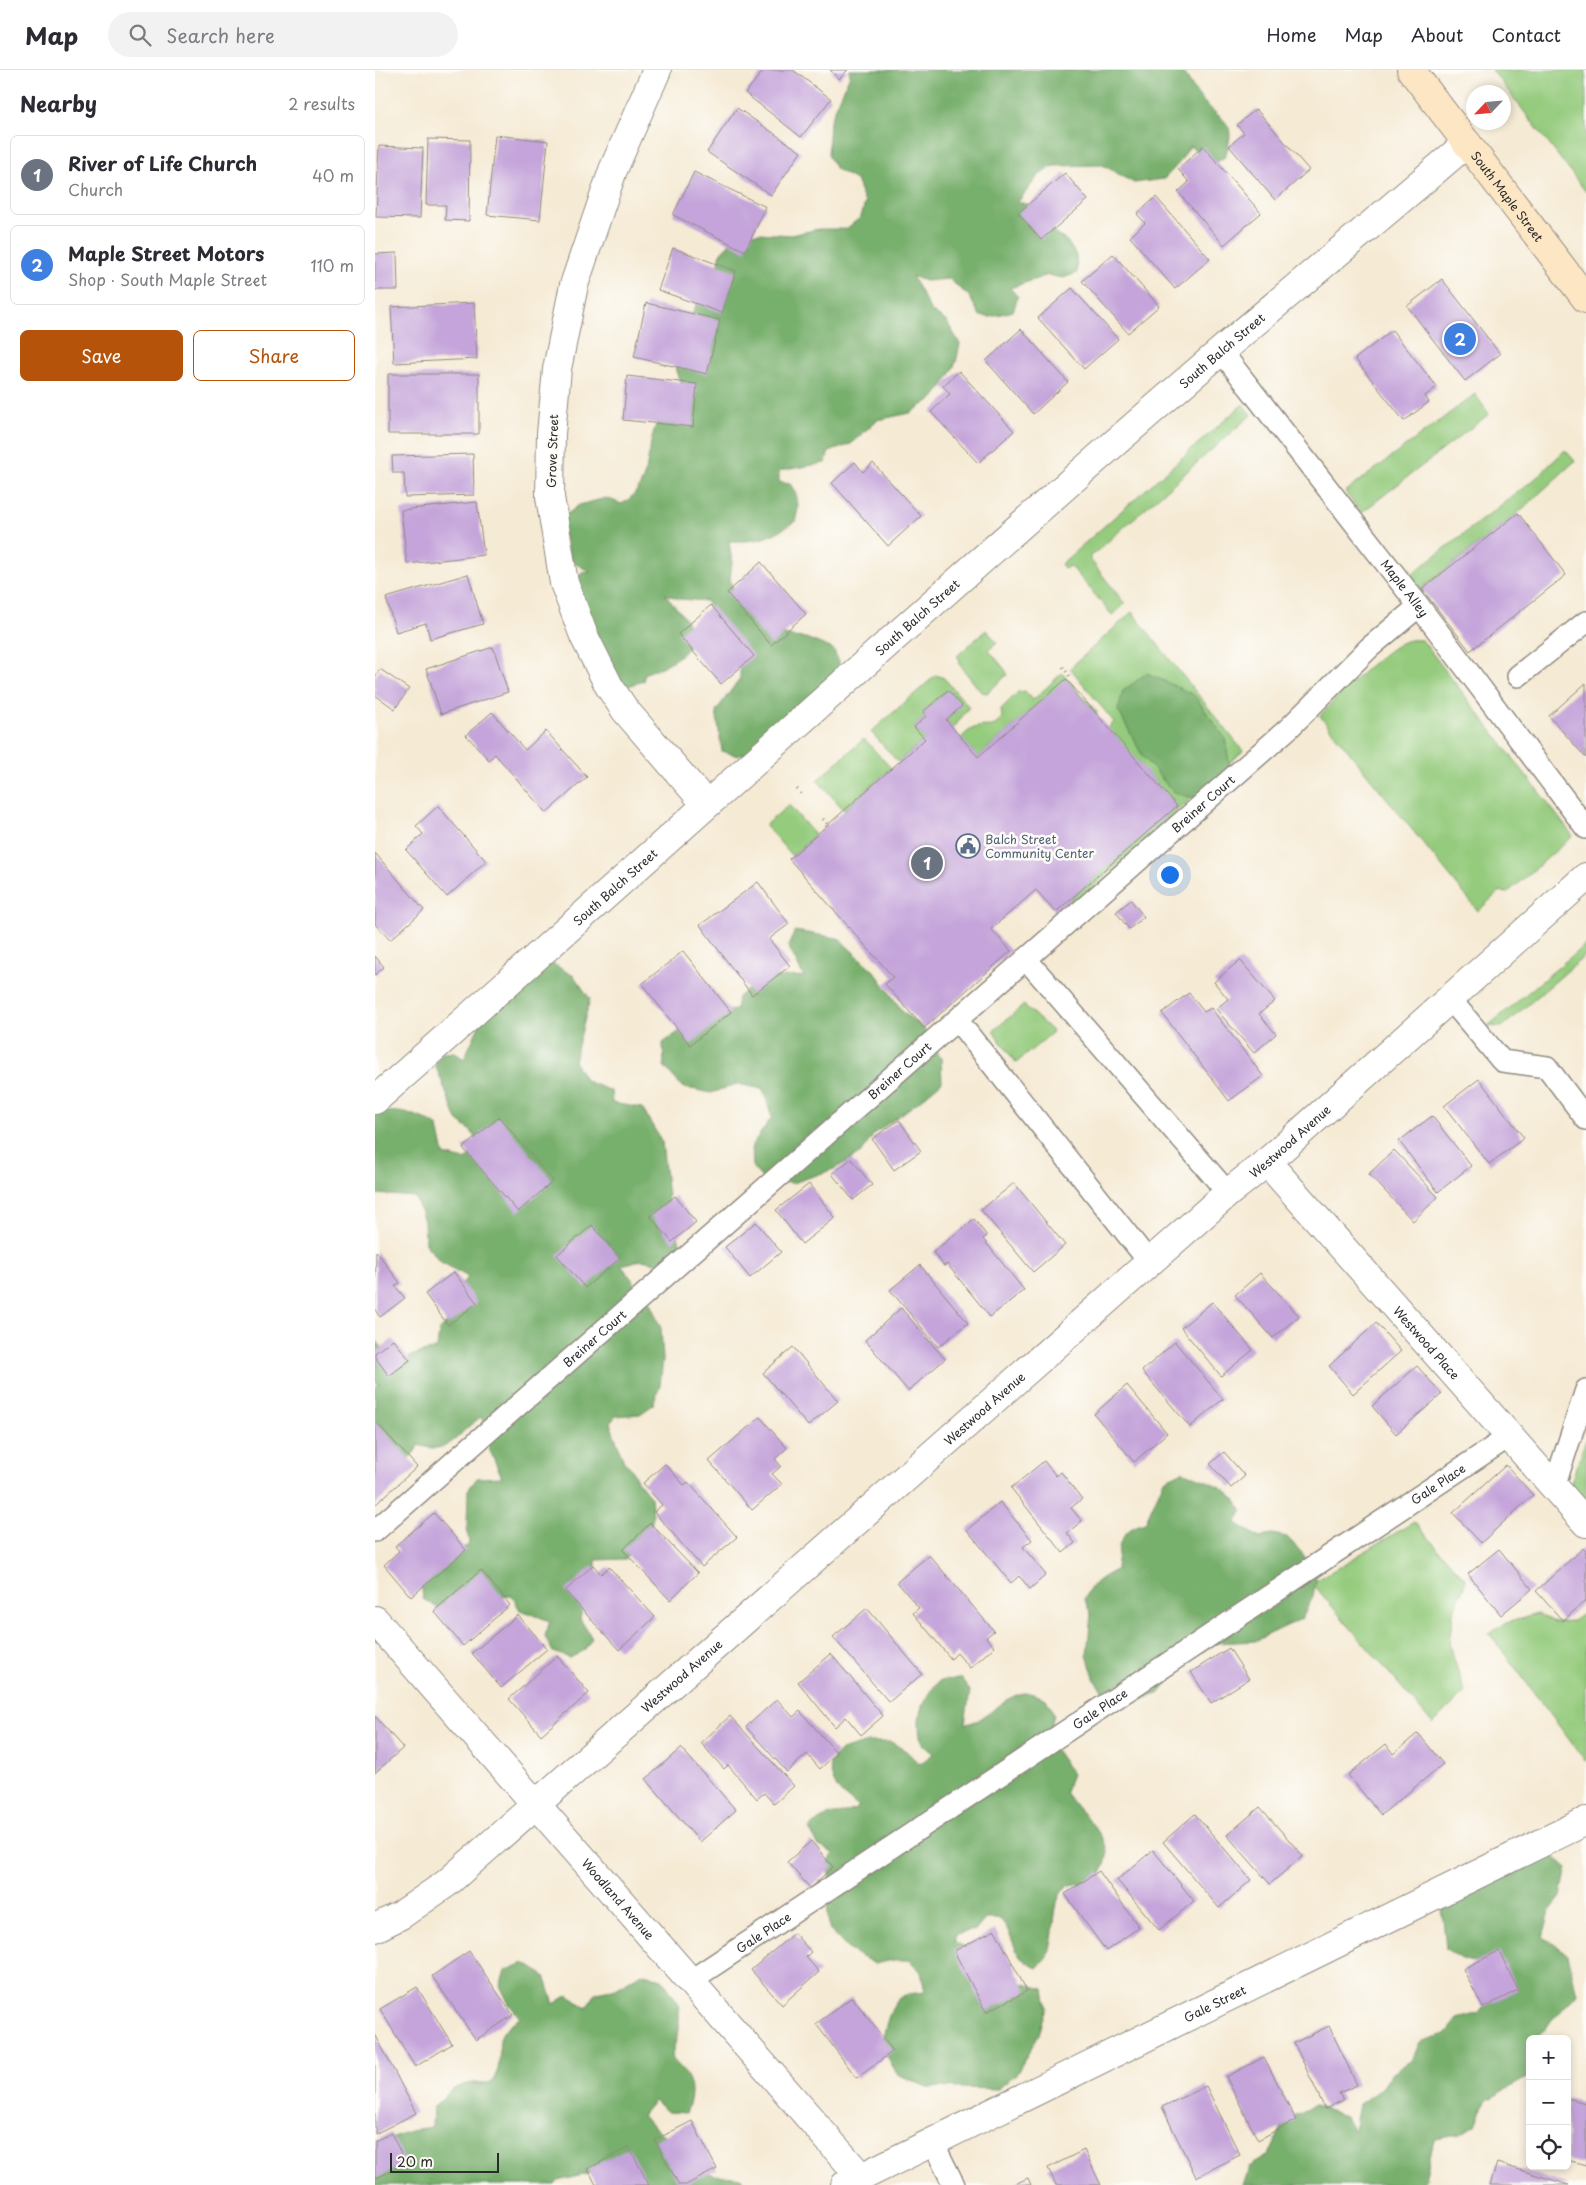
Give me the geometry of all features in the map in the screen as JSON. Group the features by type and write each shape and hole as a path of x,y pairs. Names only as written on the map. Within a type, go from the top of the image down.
{"main road":[{"name":"South Maple Street","path":"1411,70 1586,299"}],"street":[{"name":"Grove Street","path":"657,70 613,170 574,285 557,369 551,434 550,497 564,583 584,636 609,686 625,710 706,804"},
{"name":"South Balch Street","path":"375,1100 603,899 706,804 1221,351 1467,143"},
{"name":"Westwood Avenue","path":"375,1928 401,1915 447,1882 1227,1194 1267,1162 1586,877"},
{"name":"Westwood Place","path":"1267,1162 1586,1524"},
{"name":"Woodland Avenue","path":"375,1620 537,1803 690,1981 853,2181"},
{"name":"Gale Street","path":"853,2181 1586,1821"}],"lane":[{"name":"Maple Alley","path":"1221,351 1419,606 1586,828"},
{"name":"Breiner Court","path":"375,1531 1289,728 1369,648 1419,606"},
{"path":"1518,676 1586,622"},
{"path":"1026,959 1227,1194"},
{"path":"1450,999 1502,1061 1547,1067 1586,1119"},
{"path":"957,1020 1150,1263"},
{"path":"1554,1487 1586,1390"},
{"name":"Gale Place","path":"690,1981 1510,1436"},
{"path":"933,2143 954,2185"}],"path":[{"path":"1063,667 1071,678"},
{"path":"797,789 803,796"},
{"path":"823,819 828,824"}],"green space":[{"path":"849,70 1181,70 1201,98 1227,125 1230,136 1225,157 1213,164 1190,146 1179,163 1164,179 1134,183 1103,165 1053,166 1038,176 1018,202 1034,206 1047,219 1056,234 1067,241 1076,255 1077,273 1063,278 1048,275 1010,288 1018,297 1013,311 991,317 980,316 969,296 949,279 925,281 912,276 931,311 947,322 960,344 956,362 950,375 935,397 910,413 877,420 851,444 829,452 825,463 779,471 779,482 790,484 797,498 798,507 795,522 763,538 749,541 729,541 732,562 730,581 735,594 772,631 792,637 806,638 833,649 839,661 840,680 796,706 790,726 769,745 738,756 722,751 716,711 740,678 740,655 706,601 679,599 665,594 683,615 691,629 692,637 689,645 677,658 660,668 645,673 643,681 623,688 569,583 581,573 590,572 570,560 561,519 579,505 606,498 622,504 633,496 640,486 655,428 660,417 666,411 690,397 679,377 671,353 685,330 703,290 717,272 721,252 736,237 759,233 791,235 818,229 846,229 861,217 865,203 856,180 836,169 828,155 830,121 850,75"},
{"path":"1492,70 1586,70 1586,192 1511,95 1511,85 1504,85"},
{"path":"1475,394 1489,414 1361,513 1345,492"},
{"path":"1243,404 1251,415 1089,558 1125,604 1112,615 1070,565 1065,569 1061,564"},
{"path":"1565,450 1575,461 1518,513 1422,588 1423,594 1409,576 1536,478"},
{"path":"1132,612 1243,751 1060,917 1056,912 1176,806 1108,728 1114,722 1070,668"},
{"path":"986,630 997,642 989,650 1006,671 1007,675 987,693 981,692 959,664 960,660 957,656"},
{"path":"1422,640 1573,836 1507,893 1500,891 1478,911 1320,716 1349,686 1386,653 1406,641"},
{"path":"1062,673 1097,712 1096,714 1066,680 978,757 961,738 974,728 993,726 999,722 1002,717 1001,709 1018,692 1025,691 1033,700"},
{"path":"1147,673 1194,695 1225,738 1231,774 1196,799 1173,792 1142,755 1118,710 1123,691"},
{"path":"936,675 944,678 969,707 953,729 946,720 961,706 947,690 923,712 926,716 914,727 925,739 898,762 871,732"},
{"path":"864,739 891,768 844,810 817,780"},
{"path":"789,805 815,835 792,856 765,825"},
{"path":"795,931 838,938 875,972 903,1012 924,1029 941,1058 942,1082 874,1134 861,1153 834,1169 793,1183 765,1181 753,1168 752,1145 772,1117 763,1089 737,1084 711,1093 682,1087 664,1066 663,1043 697,1021 725,1011 736,1010 738,997 753,986 776,978 804,977 788,946"},
{"path":"1586,944 1586,955 1502,1027 1488,1026"},
{"path":"551,963 574,976 590,999 574,1061 586,1081 611,1091 612,1103 642,1108 662,1142 668,1196 664,1225 677,1230 682,1253 666,1265 642,1260 621,1265 650,1303 661,1328 663,1359 660,1385 653,1405 640,1414 616,1416 610,1423 624,1462 631,1468 637,1480 651,1497 653,1517 649,1535 626,1559 596,1560 596,1580 584,1602 580,1619 592,1638 585,1650 570,1658 553,1652 545,1636 550,1621 520,1610 512,1596 491,1597 444,1612 423,1599 420,1570 469,1545 467,1526 468,1490 477,1478 502,1477 486,1442 482,1417 447,1445 440,1448 430,1448 419,1445 403,1464 375,1459 375,1388 379,1383 375,1382 375,1339 397,1365 413,1355 437,1348 439,1331 450,1319 455,1291 468,1277 441,1262 425,1244 424,1221 415,1197 375,1194 375,1112 408,1114 423,1118 438,1127 444,1155 465,1160 479,1146 472,1132 457,1120 435,1064 442,1053 454,1052 464,1059 485,1013 534,967"},
{"path":"1024,1005 1053,1032 1016,1063 993,1031"},
{"path":"1586,1440 1586,1503 1570,1485"},
{"path":"1183,1471 1218,1486 1232,1496 1242,1512 1236,1523 1260,1538 1272,1534 1287,1537 1303,1554 1316,1578 1313,1597 1301,1619 1255,1641 1216,1643 1185,1663 1159,1694 1124,1704 1108,1698 1095,1681 1087,1655 1091,1614 1084,1599 1097,1582 1116,1570 1121,1540 1129,1530 1145,1523 1164,1480"},
{"path":"1414,1522 1466,1580 1453,1614 1449,1645 1465,1692 1433,1724 1312,1583"},
{"path":"1586,1612 1586,1762 1489,1633 1506,1623 1537,1614 1555,1622 1573,1621"},
{"path":"961,1678 970,1691 965,1724 982,1718 1012,1697 1020,1694 1030,1693 1046,1699 1054,1714 1049,1736 1054,1748 1072,1774 1065,1792 1098,1832 1107,1849 1107,1857 1103,1869 1098,1876 1063,1889 1059,1896 1056,1910 1050,1950 1047,1957 1037,1968 1028,1963 1017,1952 1009,1933 1000,1919 985,1919 976,1930 955,1934 955,1942 979,1955 1013,1981 1044,1989 1047,2008 1039,2034 1017,2073 998,2089 927,2087 897,2074 881,2045 891,2011 899,1999 912,1993 925,1992 921,1972 909,1960 893,1960 875,1964 849,1950 829,1929 827,1903 834,1892 827,1867 833,1853 819,1846 809,1829 822,1818 859,1807 838,1790 832,1779 830,1763 841,1750 868,1742 891,1742 905,1750 920,1764 934,1753 922,1745 919,1718 923,1703 939,1681"},
{"path":"1548,1853 1567,1867 1561,1897 1550,1911 1543,1937 1554,1943 1568,1955 1577,1994 1539,2035 1526,2035 1526,2078 1486,2101 1476,2125 1458,2135 1434,2139 1424,2183 1414,2185 1243,2185 1249,2167 1269,2155 1285,2120 1314,2106 1345,2116 1354,2131 1359,2104 1382,2088 1393,2072 1412,2060 1420,2042 1445,2034 1457,2019 1479,2013 1502,1986 1498,1970 1462,1959 1446,1949 1442,1908 1465,1874"},
{"path":"524,1963 545,1976 554,2004 568,1995 586,2008 596,1993 616,1989 641,1973 662,1979 679,2004 679,2029 671,2058 687,2077 690,2083 691,2096 686,2113 668,2112 654,2101 641,2116 673,2143 696,2167 714,2175 742,2178 742,2185 605,2185 603,2170 558,2181 555,2185 375,2185 376,2153 379,2147 400,2134 432,2127 433,2107 458,2087 471,2083 490,2083 494,2078 498,2069 502,2035 505,2029 520,2018 509,2004 500,1986 505,1971"}],"building":[{"path":"764,70 793,70 831,99 801,137 745,93"},
{"path":"830,70 848,70 839,79"},
{"path":"737,108 801,152 771,195 707,152"},
{"path":"1256,109 1309,170 1275,200 1229,146 1244,133 1237,125"},
{"path":"495,135 548,141 540,220 487,215"},
{"path":"428,139 470,140 469,221 445,220 446,205 426,205"},
{"path":"379,146 423,148 420,218 376,217"},
{"path":"1203,146 1261,213 1224,245 1178,192 1189,182 1178,169"},
{"path":"694,172 766,207 745,251 673,215"},
{"path":"1065,173 1088,200 1041,240 1018,213"},
{"path":"1156,197 1210,259 1175,289 1130,237 1145,223 1137,214"},
{"path":"673,248 736,271 722,313 658,290"},
{"path":"397,253 398,290 375,290 375,254"},
{"path":"1113,254 1159,306 1128,333 1082,281"},
{"path":"1442,279 1500,354 1465,381 1407,306"},
{"path":"1072,288 1118,339 1084,369 1038,318"},
{"path":"474,303 477,359 394,363 391,307"},
{"path":"646,303 720,320 707,374 634,357"},
{"path":"1021,329 1068,382 1033,414 986,361"},
{"path":"1392,330 1437,387 1425,396 1429,402 1404,421 1355,359"},
{"path":"959,371 1014,431 978,463 931,412 950,394 943,386"},
{"path":"388,374 479,374 479,434 388,434"},
{"path":"627,376 697,384 693,427 623,420"},
{"path":"473,454 474,495 405,497 404,473 393,473 392,456"},
{"path":"855,462 863,472 873,463 921,516 888,546 832,483"},
{"path":"477,502 484,555 407,564 401,510"},
{"path":"1518,513 1566,575 1470,651 1422,589"},
{"path":"761,562 806,614 771,645 727,593"},
{"path":"468,574 483,624 430,639 426,623 396,632 386,598"},
{"path":"711,605 754,656 721,684 678,634"},
{"path":"493,647 508,692 441,714 426,669"},
{"path":"380,669 409,689 395,709 375,695 375,677"},
{"name":"Balch Street Community Center","path":"1066,679 1177,806 1056,912 1036,890 991,929 1011,951 924,1028 885,984 893,977 789,859 925,739 914,727 926,716 923,712 948,690 962,706 946,720 978,757"},
{"path":"1586,683 1586,758 1549,716"},
{"path":"492,712 525,750 546,731 587,777 546,813 495,754 489,760 466,735"},
{"path":"438,806 486,861 447,897 406,850 423,834 416,826"},
{"path":"375,853 424,910 390,940 375,924"},
{"path":"758,882 789,924 769,939 790,966 752,995 700,925"},
{"path":"1131,900 1144,917 1129,929 1116,912"},
{"path":"683,951 731,1012 690,1045 642,984"},
{"path":"375,956 384,967 375,975"},
{"path":"1240,960 1275,1001 1259,1014 1276,1034 1254,1053 1216,1009 1228,999 1214,982"},
{"path":"1189,993 1204,1012 1211,1008 1263,1076 1229,1101 1162,1013"},
{"path":"1479,1079 1524,1138 1489,1164 1444,1106"},
{"path":"1432,1116 1471,1166 1438,1192 1399,1141"},
{"path":"499,1117 553,1181 518,1212 463,1148"},
{"path":"899,1120 921,1151 894,1170 872,1139"},
{"path":"1394,1150 1438,1197 1413,1221 1369,1174"},
{"path":"851,1159 872,1185 853,1200 832,1174"},
{"path":"1014,1183 1065,1245 1033,1272 981,1210"},
{"path":"809,1184 835,1218 802,1244 776,1210"},
{"path":"675,1196 696,1222 672,1242 650,1216"},
{"path":"974,1219 987,1236 983,1239 1024,1290 990,1317 947,1264 944,1266 933,1252"},
{"path":"756,1222 781,1252 750,1278 725,1247"},
{"path":"592,1225 620,1258 585,1288 557,1255"},
{"path":"376,1251 400,1283 395,1286 405,1298 380,1317 375,1310"},
{"path":"920,1265 968,1323 938,1347 890,1290"},
{"path":"454,1272 477,1303 448,1325 425,1294"},
{"path":"1260,1273 1299,1316 1273,1338 1235,1295"},
{"path":"1212,1302 1253,1350 1221,1376 1181,1328"},
{"path":"901,1308 945,1359 908,1391 865,1340"},
{"path":"1376,1323 1401,1351 1353,1394 1329,1366"},
{"path":"393,1339 410,1360 389,1376 375,1357 375,1353"},
{"path":"1175,1342 1223,1399 1190,1427 1142,1371"},
{"path":"793,1347 838,1401 808,1426 763,1373"},
{"path":"1417,1366 1442,1394 1396,1434 1372,1406"},
{"path":"1127,1385 1167,1433 1134,1462 1094,1414"},
{"path":"760,1417 787,1448 775,1459 781,1466 772,1474 782,1484 752,1510 709,1461"},
{"path":"377,1423 417,1467 375,1505 375,1425"},
{"path":"1224,1452 1245,1476 1231,1488 1210,1464"},
{"path":"1044,1461 1056,1476 1061,1472 1082,1499 1071,1508 1082,1521 1067,1533 1075,1543 1063,1553 1011,1488"},
{"path":"665,1464 684,1485 688,1482 737,1537 702,1567 654,1512 662,1505 643,1483"},
{"path":"1506,1465 1533,1495 1481,1543 1453,1513"},
{"path":"1000,1502 1032,1540 1023,1547 1046,1575 1030,1589 1019,1576 1011,1583 967,1530"},
{"path":"434,1513 466,1550 411,1597 384,1565 399,1551 395,1546"},
{"path":"650,1523 698,1573 670,1600 623,1550"},
{"path":"1583,1548 1586,1552 1586,1600 1563,1621 1536,1591"},
{"path":"1499,1549 1532,1589 1501,1615 1468,1574"},
{"path":"929,1555 994,1631 986,1637 994,1647 970,1668 957,1653 951,1659 913,1613 919,1608 897,1582"},
{"path":"593,1565 601,1574 609,1567 655,1617 619,1650 565,1591"},
{"path":"481,1570 510,1605 463,1646 434,1611"},
{"path":"867,1608 922,1674 889,1702 833,1637"},
{"path":"518,1615 547,1649 501,1688 472,1653"},
{"path":"1229,1648 1249,1679 1211,1703 1191,1672"},
{"path":"831,1654 883,1716 861,1735 846,1717 835,1727 798,1682"},
{"path":"557,1656 589,1693 541,1735 509,1699"},
{"path":"777,1699 793,1717 800,1711 837,1753 820,1769 807,1754 787,1772 746,1727"},
{"path":"375,1716 403,1748 375,1773"},
{"path":"730,1716 794,1786 774,1804 764,1793 757,1799 728,1765 724,1769 701,1743"},
{"path":"1418,1733 1443,1764 1381,1815 1348,1775 1386,1744 1393,1754"},
{"path":"681,1748 736,1810 700,1842 646,1779"},
{"path":"1260,1807 1303,1856 1270,1884 1227,1835"},
{"path":"1195,1814 1251,1880 1219,1908 1163,1842"},
{"path":"811,1841 833,1867 810,1888 787,1862"},
{"path":"1153,1850 1194,1901 1159,1930 1117,1880"},
{"path":"1099,1871 1139,1927 1106,1951 1065,1894"},
{"path":"995,1930 1027,1991 986,2012 954,1951"},
{"path":"794,1933 811,1952 806,1957 819,1972 782,2005 751,1970"},
{"path":"469,1951 513,2015 476,2040 432,1976"},
{"path":"1499,1951 1518,1990 1483,2008 1463,1969"},
{"path":"417,1987 452,2044 415,2067 380,2009"},
{"path":"852,1997 893,2051 857,2078 816,2024"},
{"path":"1329,2026 1357,2085 1339,2093 1343,2100 1325,2109 1294,2043"},
{"path":"375,2034 416,2113 375,2134"},
{"path":"1264,2057 1296,2120 1258,2140 1226,2077"},
{"path":"1206,2086 1240,2155 1196,2177 1162,2107"},
{"path":"1571,2099 1586,2103 1586,2165 1571,2161"},
{"path":"692,2121 717,2169 686,2185 679,2185 655,2140"},
{"path":"391,2133 406,2163 377,2178 375,2174 375,2141"},
{"path":"629,2147 649,2185 596,2185 588,2169"},
{"path":"1084,2150 1101,2185 1056,2185 1048,2168"},
{"path":"1497,2163 1569,2185 1490,2185"},
{"path":"1028,2178 1031,2185 1013,2185"}],"place":[{"name":"Maple Street Motors","path":"1460,339"},
{"name":"Balch Street Community Center","path":"968,846"},
{"name":"River of Life Church","path":"927,863"}]}
